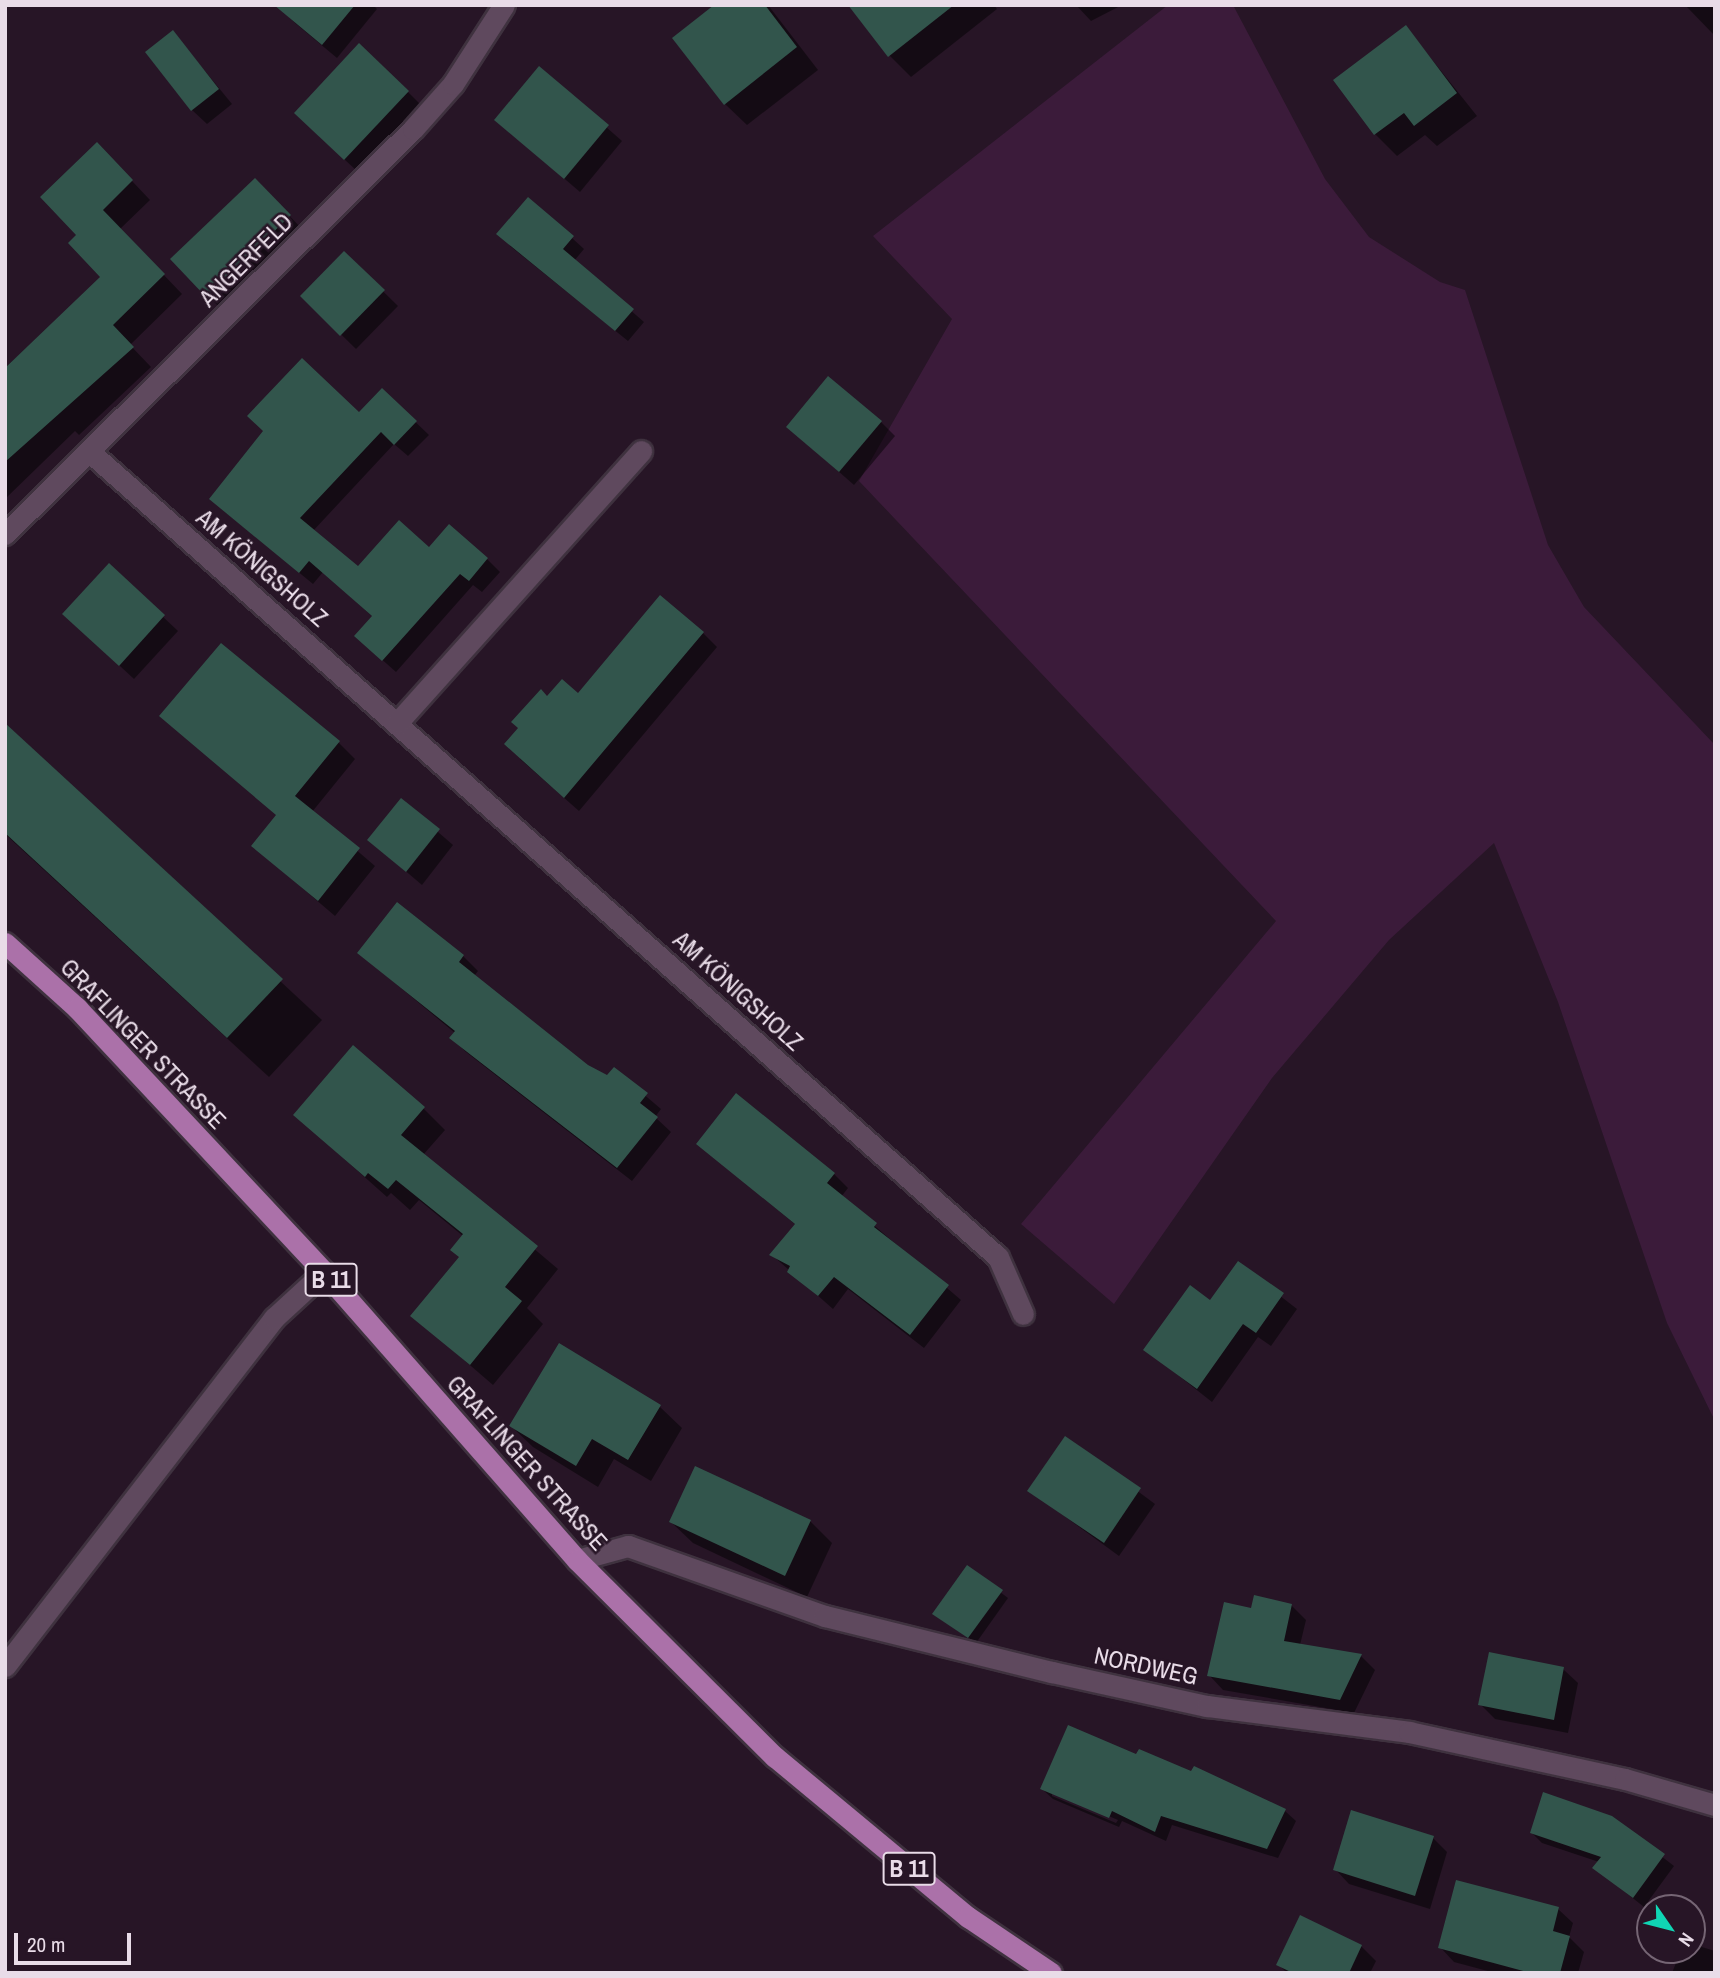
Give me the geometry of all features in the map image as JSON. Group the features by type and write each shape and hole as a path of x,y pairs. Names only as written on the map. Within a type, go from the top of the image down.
{"main road":[{"name":"GRAFLINGER STRASSE","path":"5,943 76,1008 324,1272 578,1560 775,1757 968,1917 1051,1973"}],"street":[{"name":"ANGERFELD","path":"5,534 92,453 413,129 453,85 504,5"},
{"path":"398,722 641,451"},
{"name":"AM KÖNIGSHOLZ","path":"92,453 998,1257 1023,1314"},
{"path":"5,1666 274,1318 324,1272"},
{"name":"NORDWEG","path":"578,1560 628,1546 825,1616 1052,1672 1207,1706 1409,1732 1625,1779 1715,1805"}],"shaded area":[{"path":"1168,5 1233,5 1325,179 1369,237 1440,282 1465,290 1548,545 1584,607 1715,745 1715,1421 1667,1323 1558,1002 1494,843 1389,940 1272,1078 1114,1304 1021,1224 1276,921 859,481 952,319 873,236"}],"building":[{"path":"274,5 355,5 322,45"},
{"path":"714,5 765,5 797,47 724,105 672,38"},
{"path":"848,5 954,5 888,57"},
{"path":"1406,25 1457,93 1414,126 1404,113 1374,135 1333,80"},
{"path":"173,30 219,89 191,111 145,52"},
{"path":"359,43 409,91 344,160 294,113"},
{"path":"539,66 609,125 564,179 494,120"},
{"path":"97,142 133,180 103,210 165,274 113,325 134,347 5,462 5,368 100,277 68,243 76,235 40,197"},
{"path":"255,178 291,215 206,297 170,259"},
{"path":"528,197 574,236 563,249 634,309 615,331 496,234"},
{"path":"344,251 385,290 340,336 300,296"},
{"path":"302,358 359,412 382,388 417,421 394,445 381,432 300,518 358,566 399,520 429,547 449,524 488,558 469,581 460,574 382,661 354,636 372,616 309,561 299,573 209,499 263,431 247,416"},
{"path":"828,376 882,421 839,472 786,427"},
{"path":"109,563 165,615 119,666 62,614"},
{"path":"660,595 704,632 564,798 504,744 518,728 511,722 541,689 547,696 562,679 578,693"},
{"path":"221,643 340,741 295,796 360,848 318,901 251,846 276,815 159,716"},
{"path":"5,723 283,979 227,1038 5,833"},
{"path":"401,798 440,829 406,872 367,840"},
{"path":"397,902 464,955 459,962 588,1065 607,1075 614,1067 648,1093 640,1103 658,1117 617,1168 449,1038 455,1031 357,953"},
{"path":"353,1045 425,1107 401,1135 538,1246 505,1287 522,1301 470,1365 410,1316 459,1257 450,1250 463,1234 396,1180 388,1189 368,1173 365,1177 293,1115"},
{"path":"736,1093 835,1173 827,1183 877,1223 874,1227 949,1285 910,1335 834,1277 818,1296 787,1272 790,1266 769,1255 795,1224 696,1144"},
{"path":"1238,1261 1284,1293 1256,1333 1243,1324 1197,1389 1143,1350 1190,1285 1210,1300"},
{"path":"559,1343 661,1405 628,1460 592,1439 576,1466 509,1426"},
{"path":"1065,1436 1141,1488 1104,1543 1027,1491"},
{"path":"695,1466 811,1520 785,1576 669,1522"},
{"path":"967,1565 1003,1590 968,1638 932,1614"},
{"path":"1254,1595 1292,1604 1284,1641 1362,1654 1340,1700 1207,1676 1224,1602 1251,1608"},
{"path":"1489,1652 1564,1667 1554,1720 1478,1705"},
{"path":"1068,1725 1136,1754 1139,1749 1191,1771 1194,1766 1286,1809 1267,1849 1161,1816 1155,1832 1112,1811 1109,1818 1040,1789"},
{"path":"1543,1792 1612,1816 1665,1854 1633,1898 1592,1868 1601,1857 1530,1833"},
{"path":"1351,1810 1434,1836 1415,1896 1333,1870"},
{"path":"1456,1880 1559,1907 1553,1931 1570,1936 1560,1973 1531,1973 1438,1948"},
{"path":"1300,1915 1362,1945 1349,1973 1293,1973 1276,1965"}]}
